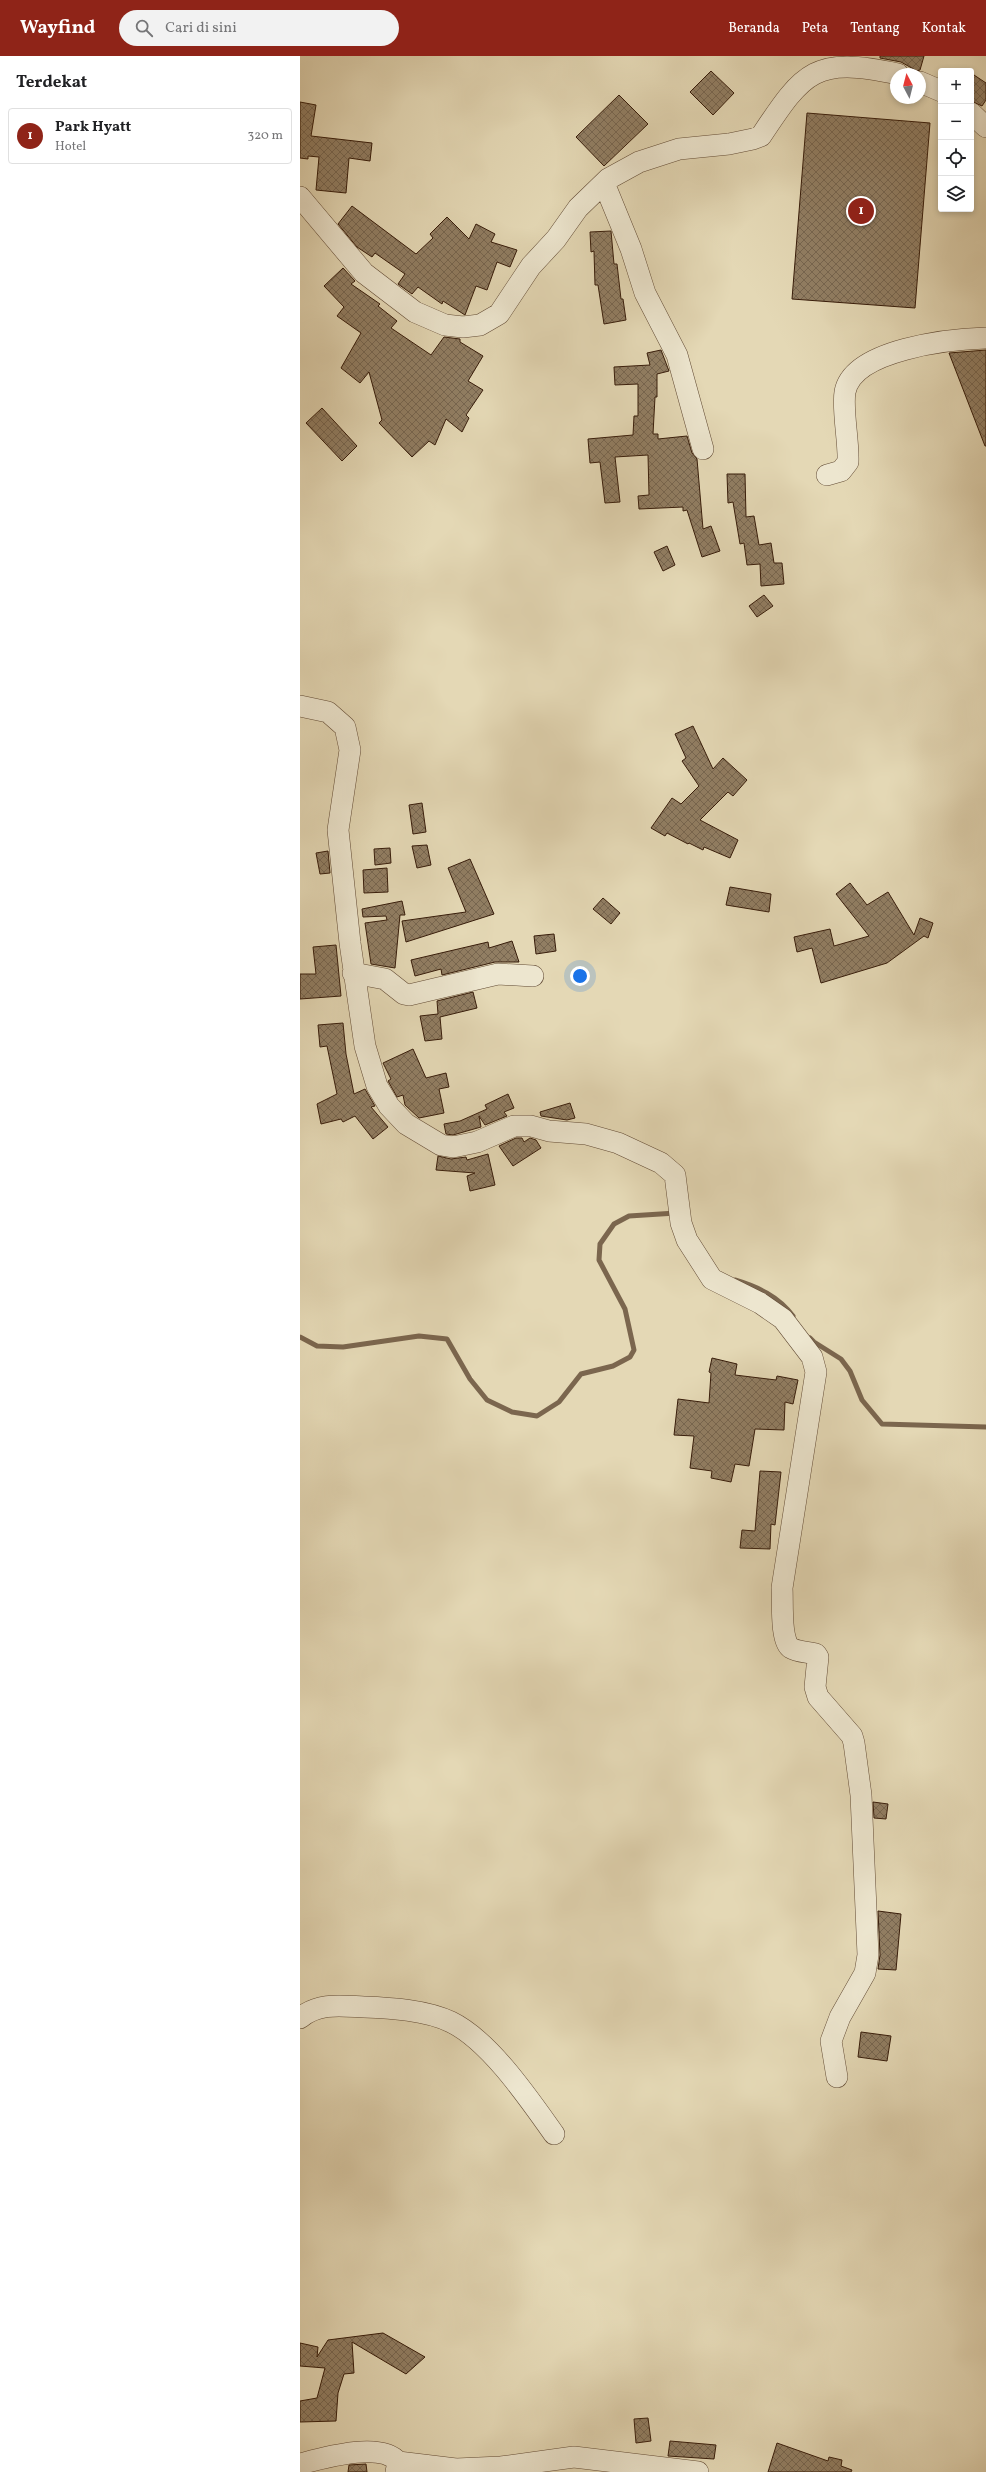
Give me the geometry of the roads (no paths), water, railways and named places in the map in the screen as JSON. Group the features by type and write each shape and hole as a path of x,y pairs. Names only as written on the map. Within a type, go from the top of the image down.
{"street":[{"path":"300,197 364,272 415,312 445,325 464,328 480,326 499,314 531,266 556,239 578,208 604,184 639,162 679,149 737,142 761,136 800,79 822,64 848,62 864,64 890,72"},
{"path":"926,85 938,90"},
{"path":"974,116 986,127"},
{"path":"604,184 627,237 645,293 677,356 703,448"},
{"path":"827,475 841,471 848,462 845,393 853,374 894,352 950,339 986,338"},
{"path":"300,706 328,712 344,727 350,750 338,830 353,973 365,1046 372,1071 389,1106 406,1124 441,1145 453,1147 477,1142 514,1126 531,1126 549,1130 586,1134 618,1143 661,1163 674,1175 681,1223 687,1240 712,1279 760,1303 783,1319 812,1357 816,1372 782,1588 783,1620 786,1642 789,1647 816,1654 818,1657 815,1676 816,1693 852,1736 860,1774 868,1955 866,1973 840,2017 831,2041 837,2077"},
{"path":"353,973 386,979 404,994 409,995 498,974 533,976"},
{"path":"300,2018 317,2008 332,2006 405,2011 449,2021 472,2035 512,2078 554,2134"},
{"path":"300,2464 365,2452 379,2453 394,2457 397,2467 456,2470 501,2467 574,2457 698,2472"}],"waterway":[{"path":"300,1337 317,1346 343,1347 419,1336 447,1339 470,1379 487,1400 512,1412 537,1416 559,1402 581,1374 613,1366 630,1357 634,1350 625,1309 599,1260 600,1244 614,1224 629,1216 676,1213"},
{"path":"735,1280 767,1293 781,1303 793,1316"},
{"path":"810,1338 841,1359 850,1371 862,1400 882,1424 986,1427"}],"place":[{"name":"Park Hyatt","path":"861,211"}]}
